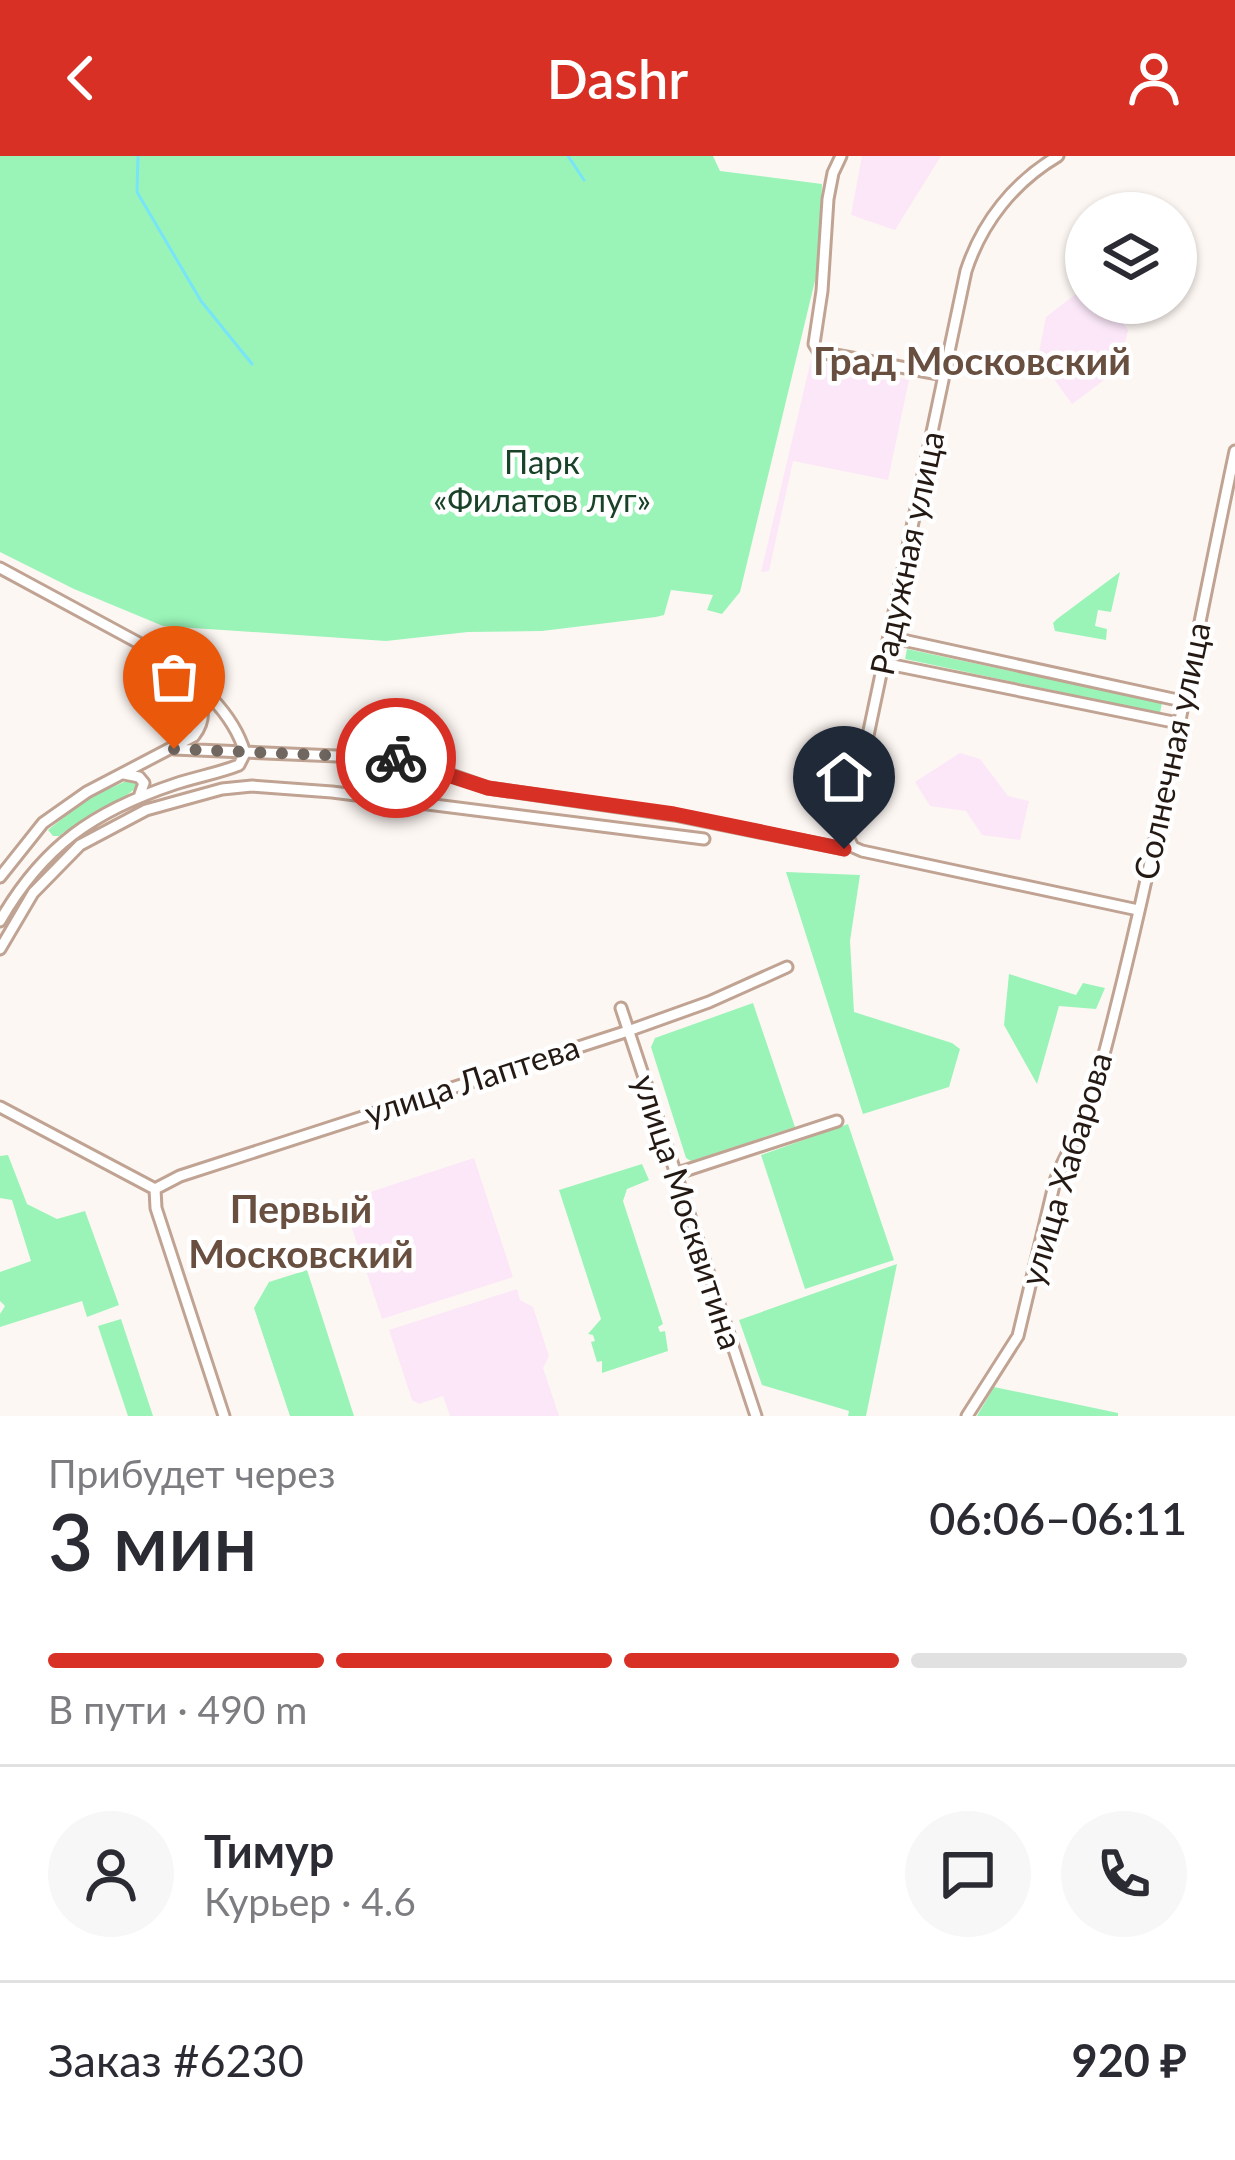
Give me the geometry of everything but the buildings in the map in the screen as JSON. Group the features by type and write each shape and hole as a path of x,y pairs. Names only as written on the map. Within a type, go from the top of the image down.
{"street":[{"path":"841,156 828,199 814,344 819,352 944,375"},
{"name":"Радужная улица","path":"847,846 964,281 982,234 1010,195 1058,156"},
{"name":"Солнечная улица","path":"1138,910 1235,451"},
{"path":"0,568 181,670 220,708 244,746 244,760 232,768 136,799 62,841 40,862 2,916 8,922 2,946"},
{"path":"889,637 1182,701"},
{"path":"884,663 1178,723"},
{"path":"0,877 43,824 87,792 194,736 203,722 203,706 181,670"},
{"path":"174,749 407,759 488,788 674,814 847,846 1138,910"},
{"path":"395,802 413,791 415,782 407,759"},
{"path":"124,774 135,774 143,783 136,799"},
{"path":"2,946 33,893 80,845 146,810 222,788 252,786 704,839"},
{"path":"43,824 49,839 62,841"},
{"path":"24,844 38,846 40,862"},
{"name":"улица Хабарова","path":"967,1416 1018,1336 1055,1181 1088,1114 1138,910"},
{"name":"улица Лаптева","path":"155,1189 168,1180 709,1002 787,967"},
{"name":"улица Москвитина","path":"621,1008 756,1416"},
{"path":"0,1107 155,1189 160,1219 224,1416"},
{"path":"675,1174 837,1121"}],"shaded area":[{"path":"862,156 941,156 895,230 851,215"},
{"path":"1065,302 1065,324 1124,324 1128,330 1119,369 1072,404 1038,357 1046,317"},
{"path":"811,360 909,380 888,480 793,461 769,571 761,572"},
{"path":"960,753 980,759 1008,796 1029,801 1020,840 982,835 966,811 930,806 915,782"},
{"path":"474,1158 513,1277 382,1319 343,1201"},
{"path":"517,1289 520,1300 533,1307 549,1356 543,1368 559,1416 450,1416 443,1396 419,1404 412,1400 389,1330"}],"green space":[{"name":"Парк «Филатов луг»","path":"0,156 713,156 720,171 822,184 819,264 740,592 722,614 707,610 713,595 671,590 664,615 656,617 542,631 468,632 386,641 163,626 0,552"},
{"path":"1120,572 1111,612 1098,610 1095,626 1107,629 1106,640 1055,631 1057,619"},
{"path":"907,649 1162,703 1160,713 905,659"},
{"path":"133,778 139,784 114,803 59,836 48,830 88,798"},
{"path":"786,872 860,875 850,941 854,1012 960,1049 949,1087 863,1114"},
{"path":"1009,974 1076,995 1083,983 1105,988 1096,1009 1059,1006 1037,1084 1004,1025"},
{"path":"753,1003 795,1127 691,1161 686,1158 651,1047 655,1038"},
{"path":"848,1124 894,1260 805,1289 761,1155"},
{"path":"8,1155 27,1204 57,1219 85,1211 119,1305 87,1317 82,1301 0,1327 5,1306 0,1301 0,1272 31,1261 12,1200 0,1198 0,1156"},
{"path":"642,1164 649,1180 627,1189 623,1201 668,1351 602,1373 593,1335 588,1334 601,1319 559,1190"},
{"path":"897,1264 866,1416 848,1416 849,1411 762,1385 739,1320"},
{"path":"307,1270 354,1416 290,1416 254,1308 269,1282"},
{"path":"121,1319 153,1416 128,1416 98,1326"},
{"path":"994,1387 1118,1413 1118,1416 977,1416"}],"waterway":[{"path":"138,156 137,192 201,301 252,364"},
{"path":"568,156 584,180"}],"way so far":[{"path":"174,749 396,758"}],"district":[{"name":"Град Московский","path":"972,361"},
{"name":"Первый Московский","path":"301,1232"}],"route":[{"path":"396,758 488,788 674,814 844,849"}]}
